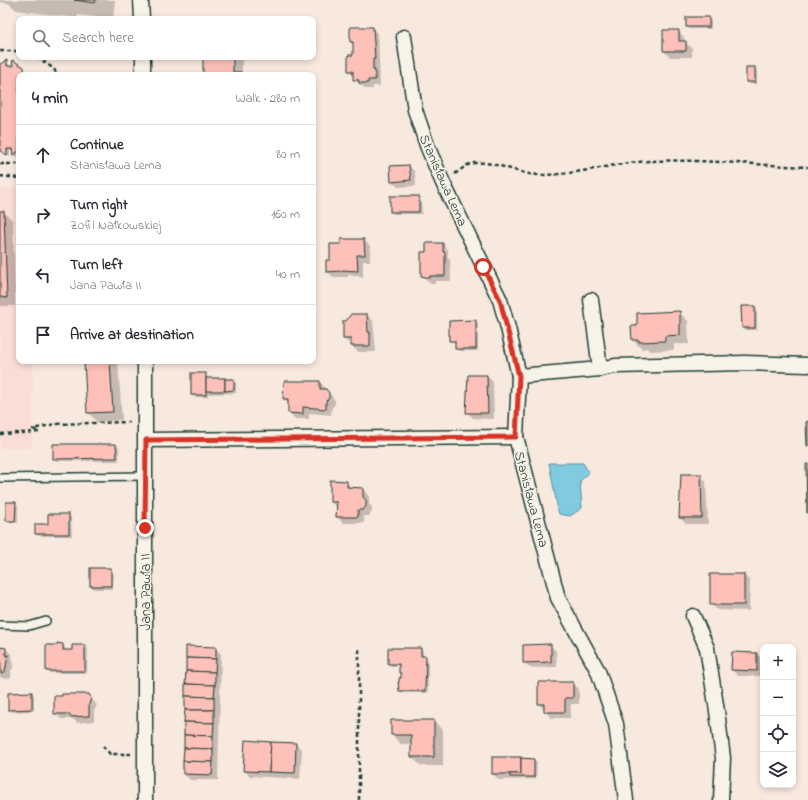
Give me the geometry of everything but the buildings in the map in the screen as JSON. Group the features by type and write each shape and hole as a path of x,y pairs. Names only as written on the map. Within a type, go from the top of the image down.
{"street":[{"path":"141,0 142,16"},
{"name":"Stanisława Lema","path":"404,37 415,110 443,183 500,300 519,376 516,437 558,598 598,671 616,724 626,800"},
{"path":"143,60 143,72"},
{"path":"591,300 600,369"},
{"name":"Jana Pawła II","path":"145,364 145,800"},
{"path":"519,376 600,369 623,365 808,365"},
{"path":"146,440 516,437"},
{"path":"693,616 706,648 717,711 723,758 721,800"}],"lane":[{"path":"0,478 145,476"},
{"path":"0,626 29,626 46,621"}],"path":[{"path":"0,51 16,51"},
{"path":"41,60 54,69 56,72"},
{"path":"443,183 468,164 486,162 514,171 539,175 560,174 620,164 651,161 808,167"},
{"path":"0,164 16,164"},
{"path":"0,176 16,178"},
{"path":"0,434 38,432 32,429 55,424 131,422"},
{"path":"358,800 359,648"},
{"path":"103,746 110,754 131,754"}],"shaded area":[{"path":"0,188 16,188 16,364 33,364 32,448 0,448"}],"water":[{"path":"549,463 583,463 589,473 580,481 582,508 570,516 559,514"}],"route":[{"path":"145,528 146,440 516,437 519,376 500,300 483,267"}]}
